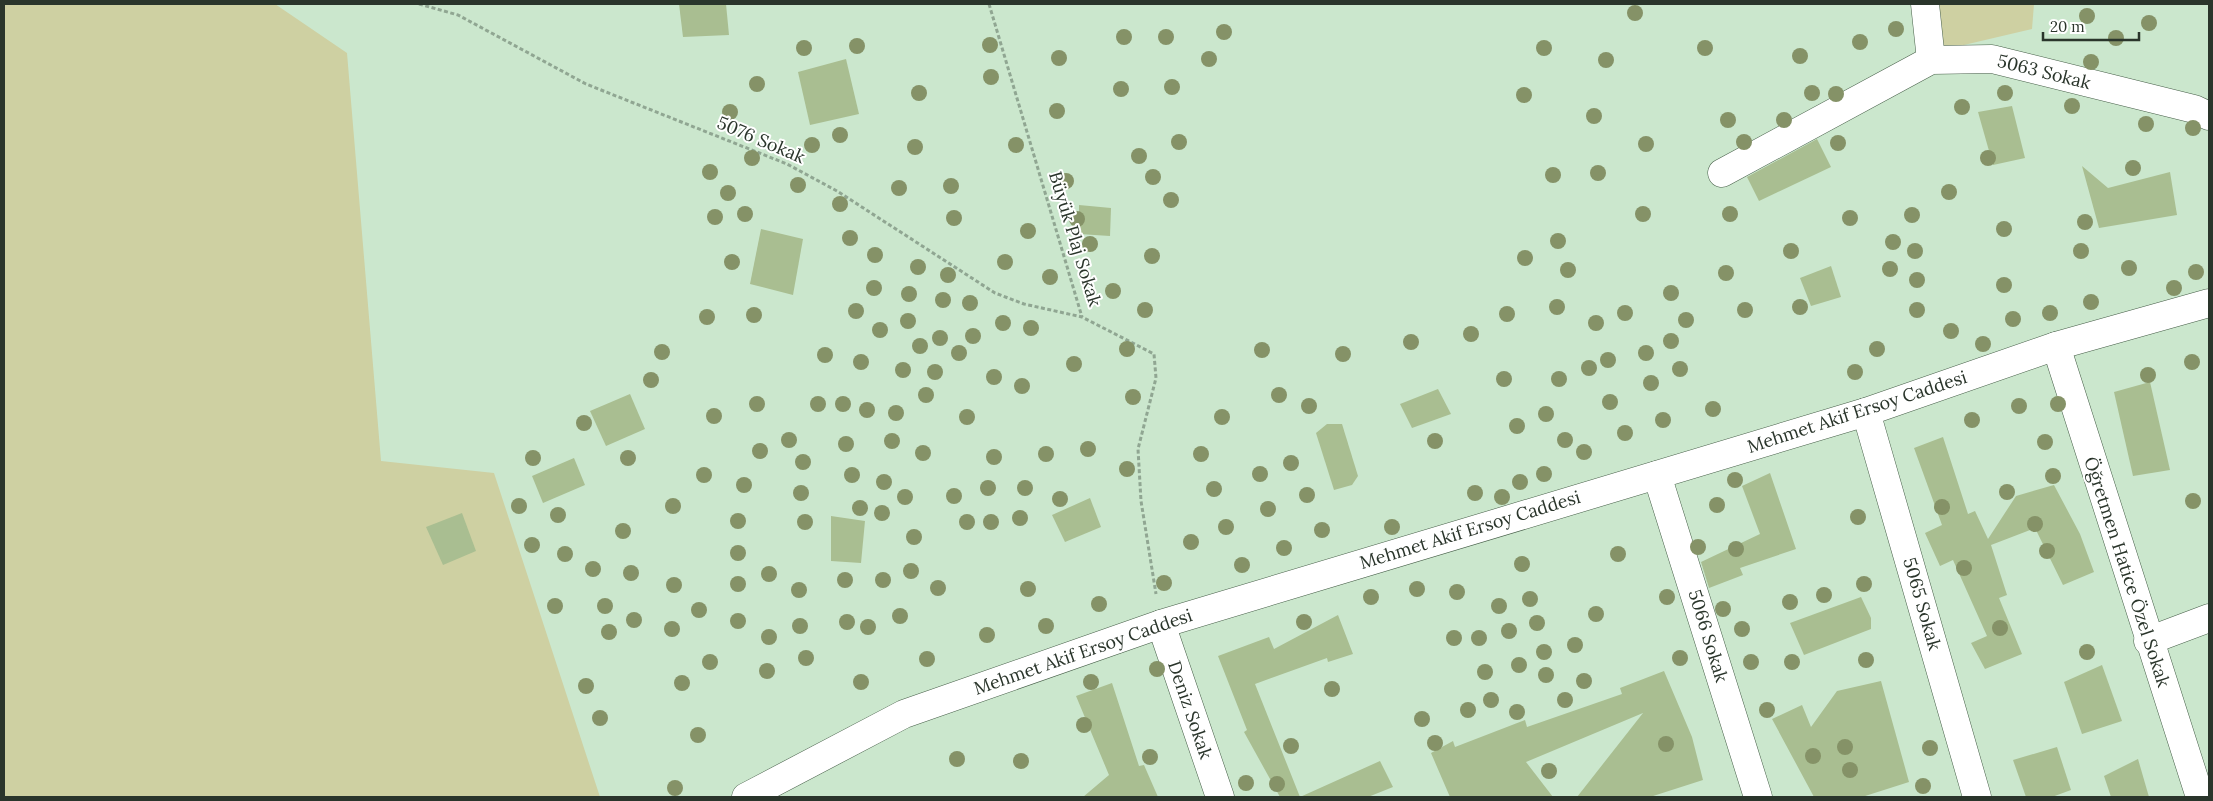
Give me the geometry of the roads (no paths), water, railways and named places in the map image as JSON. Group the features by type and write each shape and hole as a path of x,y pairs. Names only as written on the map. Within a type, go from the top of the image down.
{"street":[{"path":"1722,173 1931,60 1925,4"},
{"name":"5063 Sokak","path":"1931,60 1992,59 2194,110 2209,116"},
{"name":"Mehmet Akif Ersoy Caddesi","path":"746,797 904,714 1161,624 1866,412 2056,346 2209,303"},
{"name":"Öğretmen Hatice Özel Sokak","path":"2056,346 2148,641 2200,797"},
{"name":"5065 Sokak","path":"1866,412 1977,797"},
{"name":"5066 Sokak","path":"1657,475 1758,797"},
{"path":"2148,641 2209,618"},
{"name":"Deniz Sokak","path":"1161,624 1220,797"}]}
